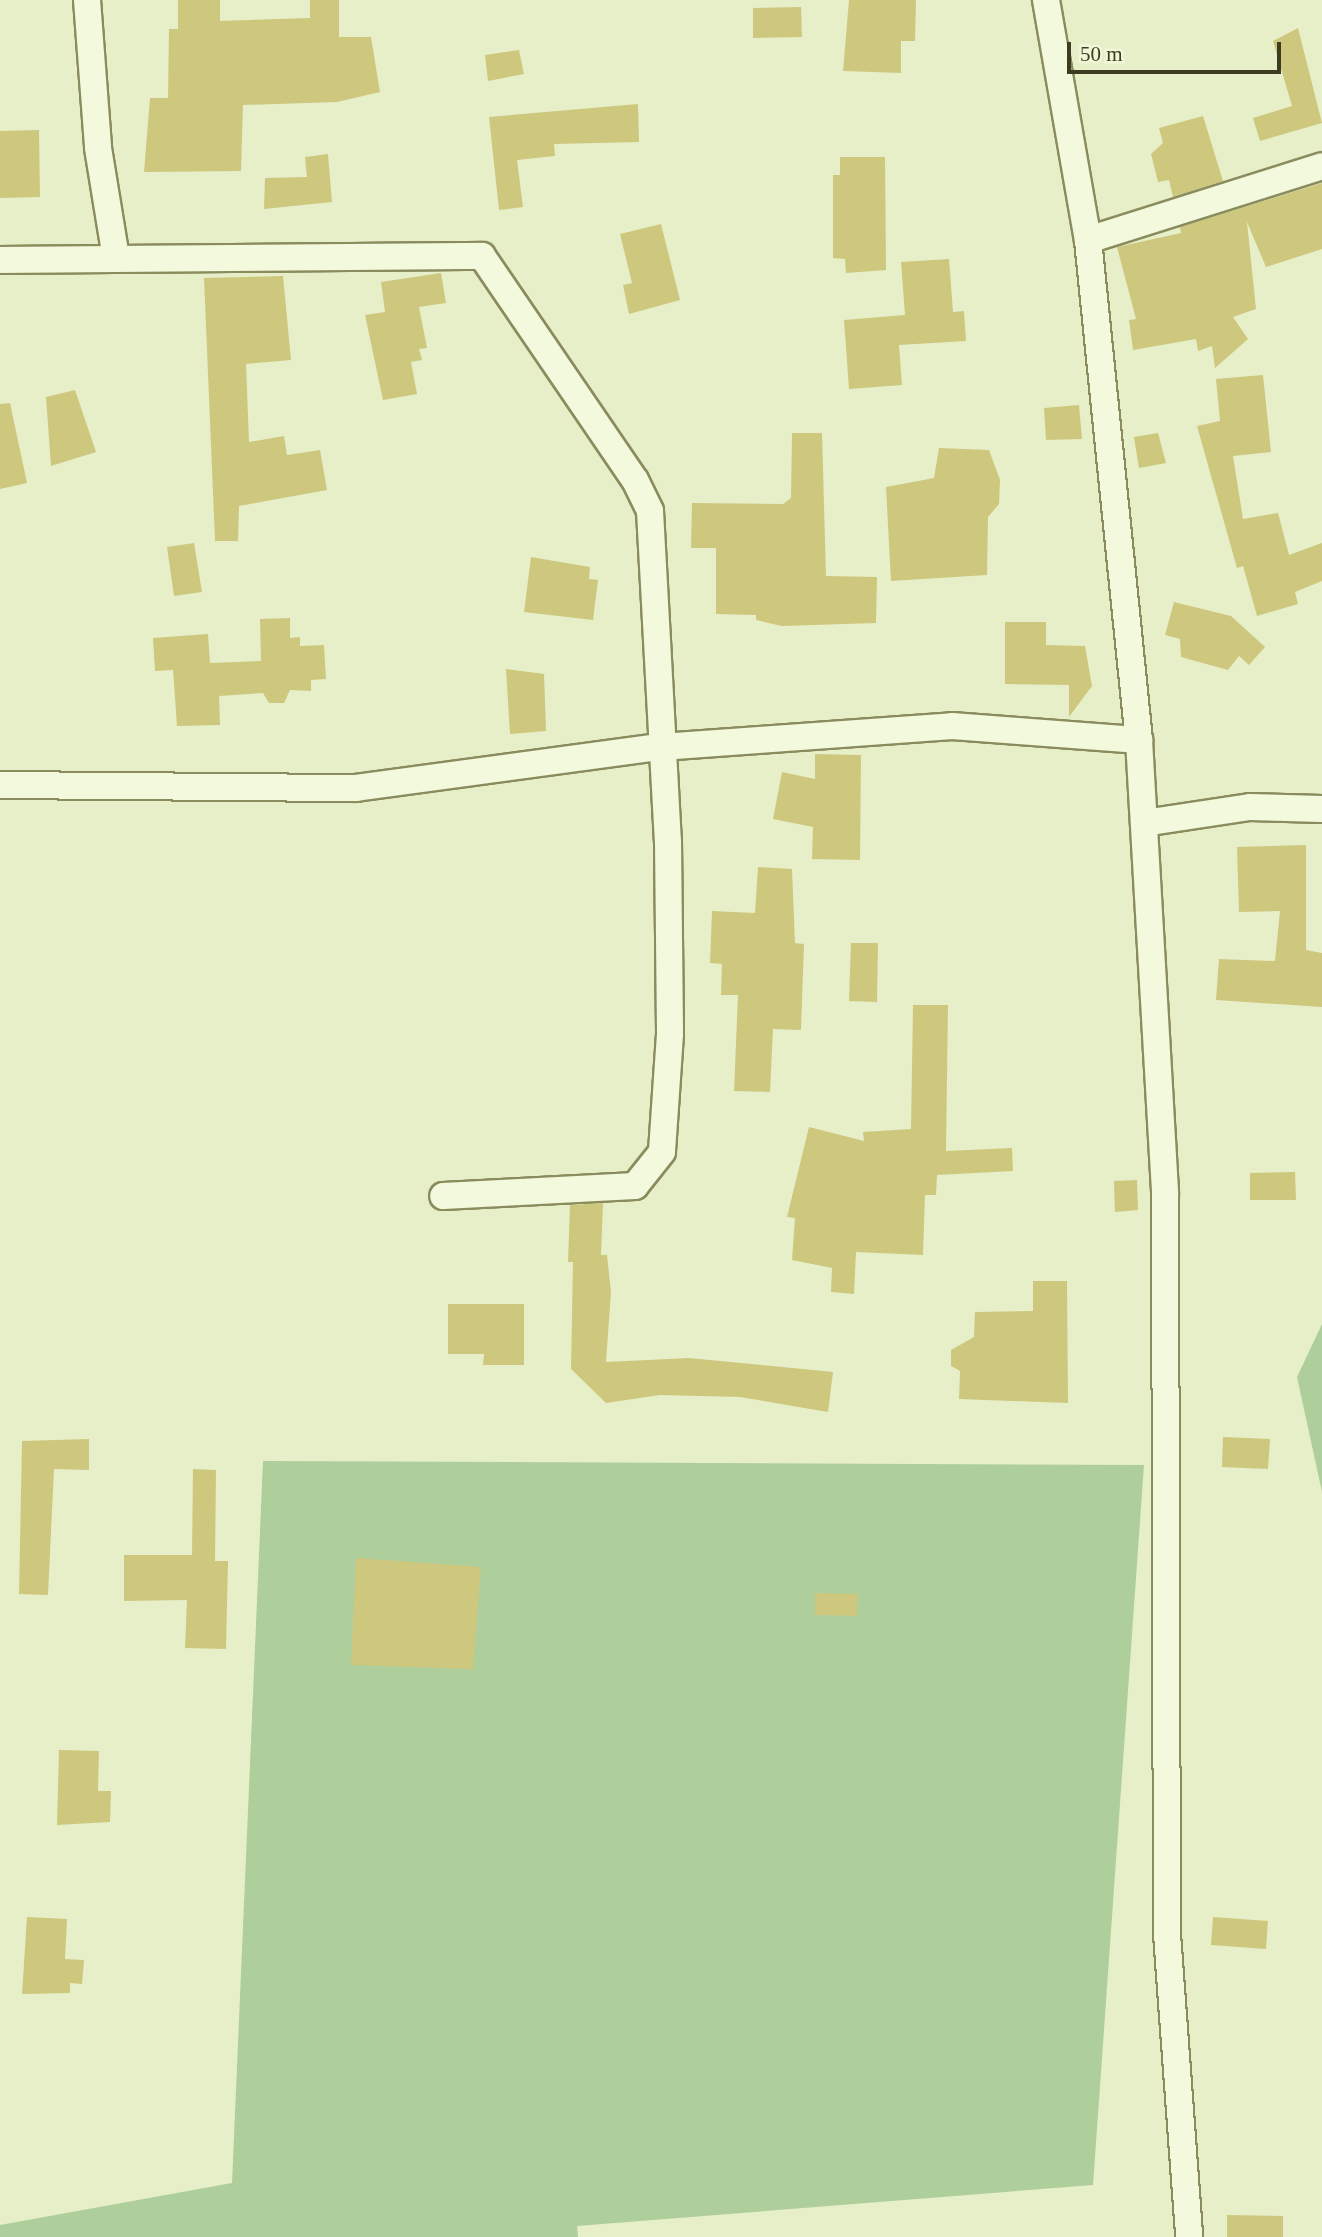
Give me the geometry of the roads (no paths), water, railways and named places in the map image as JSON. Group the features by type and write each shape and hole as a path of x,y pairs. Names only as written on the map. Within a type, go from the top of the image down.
{"street":[{"path":"87,0 98,148 116,258"},
{"path":"1046,0 1088,240 1139,740 1165,1192 1167,1934 1189,2237"},
{"path":"1088,240 1322,166"},
{"path":"0,260 482,256 635,480 650,511 670,1034 663,1152 635,1186 443,1196"},
{"path":"0,785 356,788 661,747 952,726 1139,740"},
{"path":"1144,823 1250,807 1322,809"}]}
